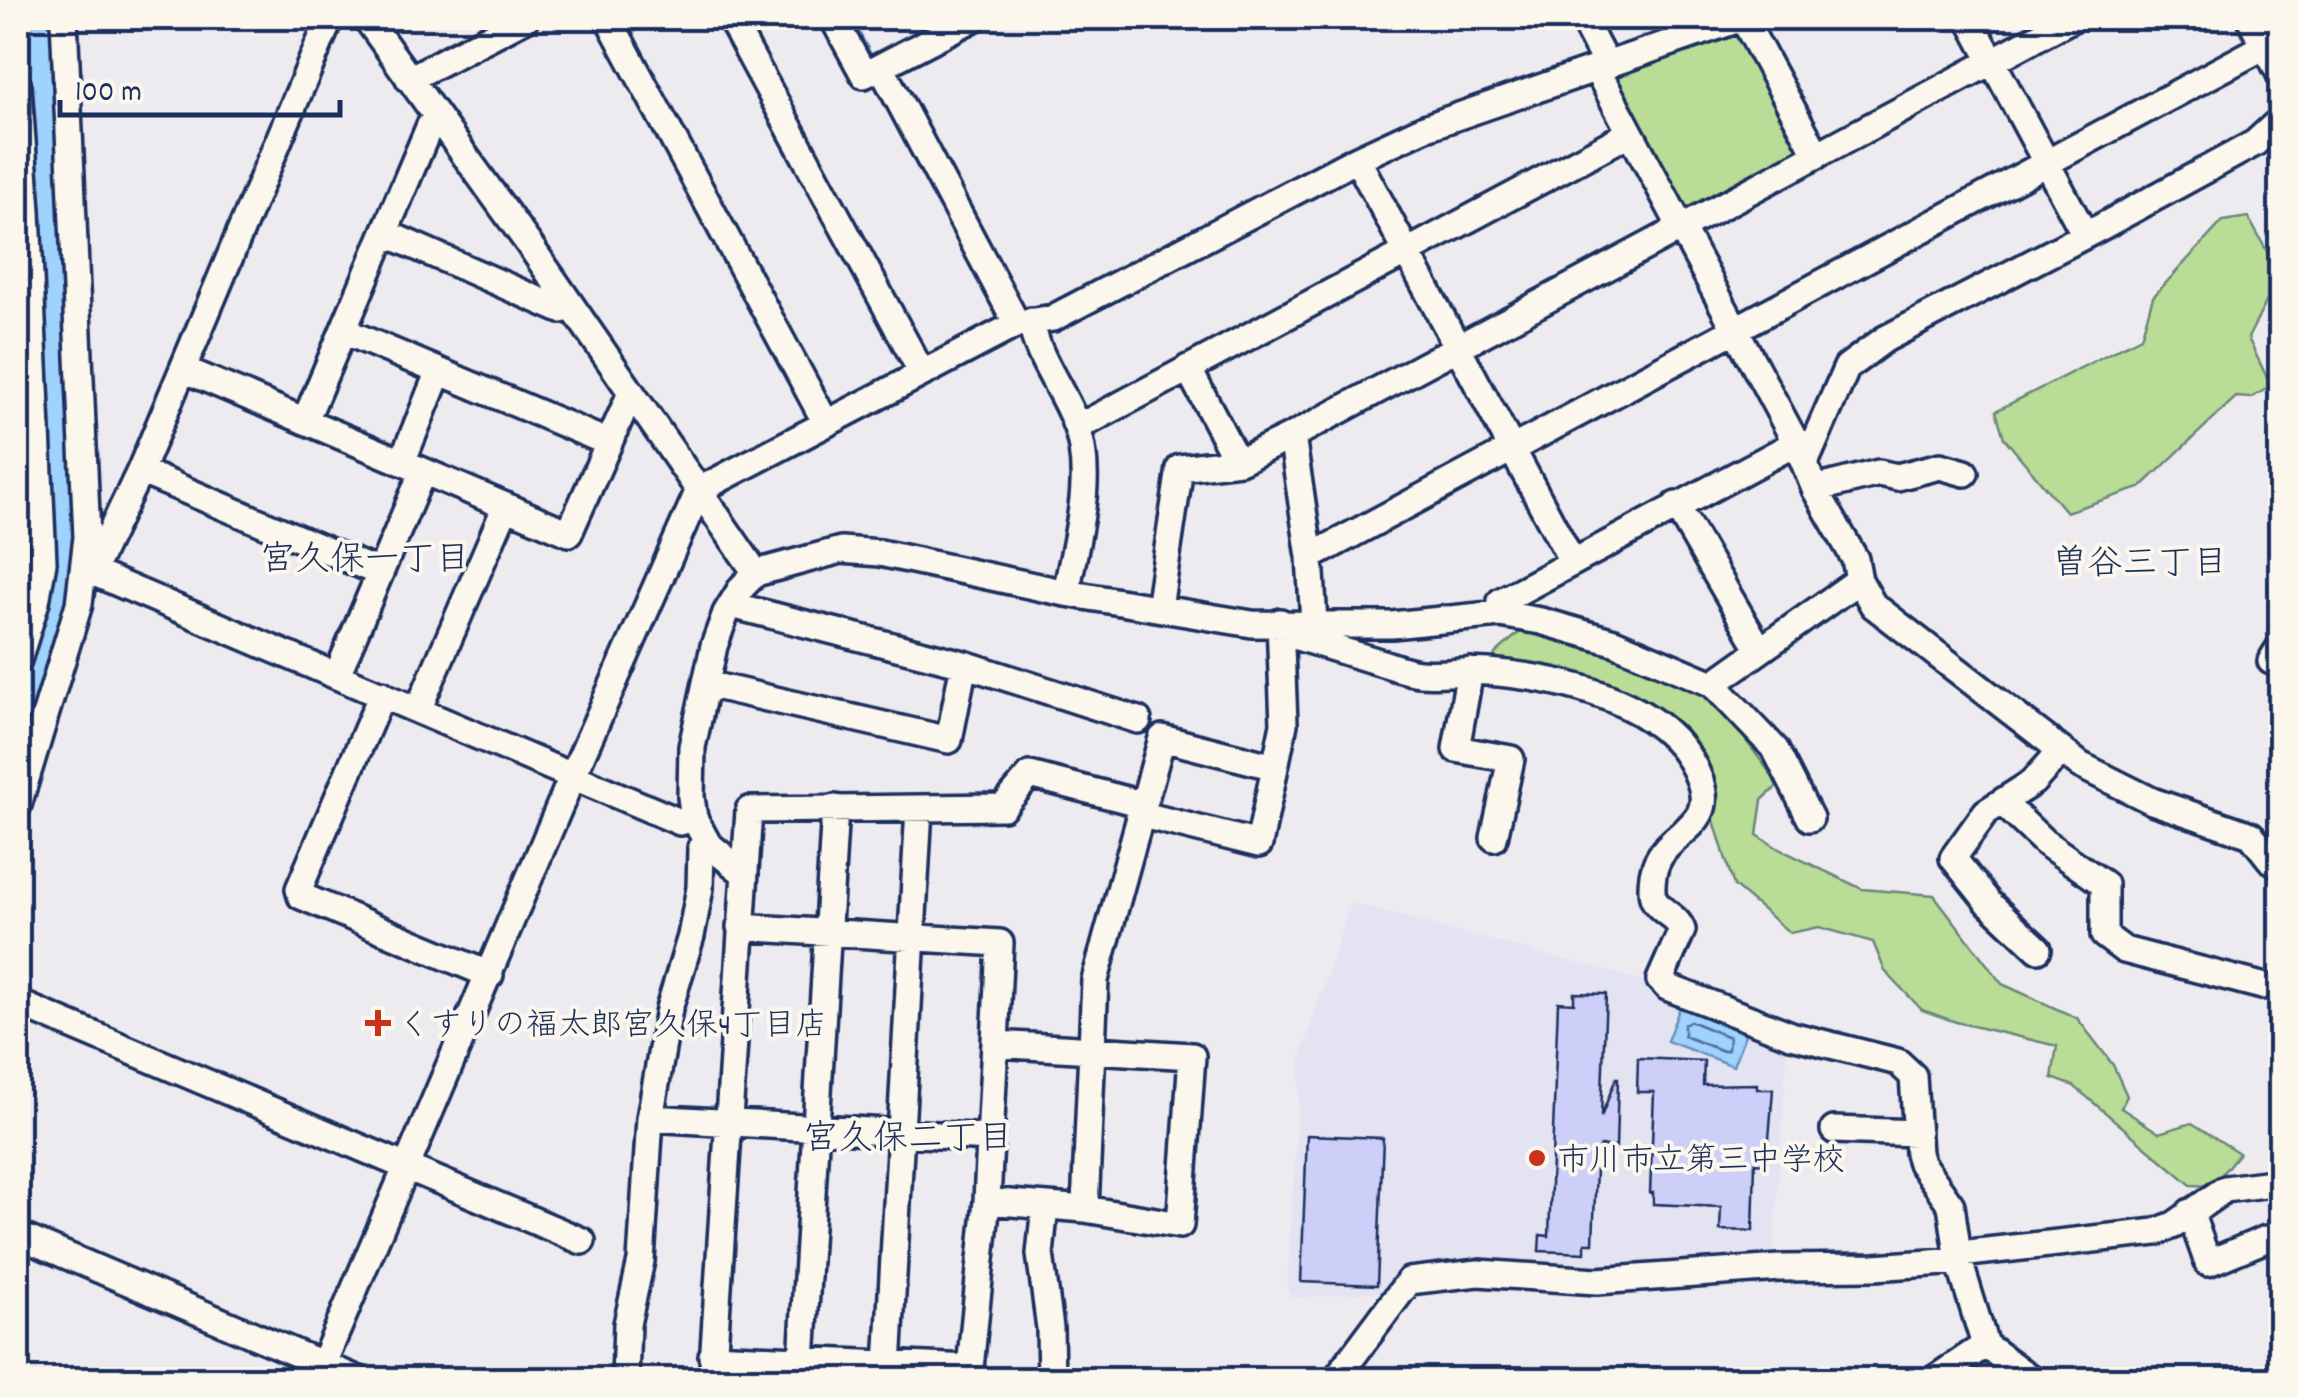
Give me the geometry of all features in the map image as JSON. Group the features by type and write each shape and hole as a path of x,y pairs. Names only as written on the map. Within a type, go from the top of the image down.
{"street":[{"path":"18,805 79,604 88,537 64,18"},
{"path":"85,568 98,559 140,471 330,18"},
{"path":"366,18 534,250 756,573"},
{"path":"410,78 526,18"},
{"path":"608,18 826,424"},
{"path":"730,18 922,373"},
{"path":"834,18 864,75 974,18"},
{"path":"1582,18 1630,133 1800,453 1873,605 2061,751 2123,788 2251,835 2270,859 2280,865"},
{"path":"320,1372 698,490 1024,322 1053,318 1356,159 1424,128 1742,18 1817,155"},
{"path":"1970,18 2084,233"},
{"path":"1159,608 1180,468 1237,462 1292,436 2073,18"},
{"path":"2250,18 2273,42 2280,74"},
{"path":"1310,557 2273,42"},
{"path":"881,67 1076,423 1083,458 1082,506 1066,593"},
{"path":"18,86 43,562 36,602 18,660"},
{"path":"305,421 430,125 438,120"},
{"path":"1500,614 1501,601 1676,505 1800,453 1848,366 1884,339 2255,143 2280,120"},
{"path":"1076,423 1090,421 1630,133"},
{"path":"1356,159 1572,561"},
{"path":"385,233 562,310 570,306"},
{"path":"344,330 609,443"},
{"path":"1188,368 1237,462"},
{"path":"183,369 569,533 631,392"},
{"path":"336,675 380,572 439,371"},
{"path":"1292,436 1310,557 1314,623"},
{"path":"1816,489 1879,473 1897,477 1940,466 1965,473"},
{"path":"140,471 380,572"},
{"path":"1676,505 1760,650"},
{"path":"418,710 506,506"},
{"path":"745,874 708,844 694,818 691,797 692,746 714,646 742,587 756,573 840,550 880,553 1066,593 1281,627 1418,673 1470,671 1564,682 1626,706 1676,740 1690,759 1704,796 1697,821 1668,844 1656,861 1654,900 1681,924 1682,930 1660,980 1667,988 1791,1035 1898,1062 1913,1076 1921,1164 1951,1205 1959,1258 1985,1345 2033,1380"},
{"path":"85,568 680,822 694,818"},
{"path":"1712,684 1859,580"},
{"path":"732,605 964,664 1138,720"},
{"path":"1281,627 1314,623 1392,625 1500,614 1614,642 1712,684 1775,749 1810,818"},
{"path":"740,927 1000,944 987,1201 970,1368 802,1361 712,1368 726,1125 740,927 745,874 749,810 1002,807 1030,775 1259,844 1284,724 1281,627"},
{"path":"706,684 950,740 964,664"},
{"path":"1470,671 1456,749 1511,759 1494,838"},
{"path":"382,694 298,889 301,896 490,975"},
{"path":"1085,1209 1095,980 1162,738 1274,767"},
{"path":"2038,950 1990,904 1953,858 1986,812 2033,782 2061,751"},
{"path":"2002,802 2044,842 2104,884 2104,935 2124,950 2262,986"},
{"path":"802,1361 835,808"},
{"path":"888,1366 919,808"},
{"path":"625,1380 627,1324 641,1261 650,1118 669,1009 698,904 700,848 708,844"},
{"path":"18,1003 582,1241"},
{"path":"987,1201 1085,1209 1180,1226 1192,1056 995,1044"},
{"path":"650,1118 989,1138"},
{"path":"1834,1130 1917,1132"},
{"path":"1335,1380 1410,1281 1478,1273 1597,1281 1780,1268 1874,1267 1959,1258 2156,1232 2174,1225 2225,1189 2280,1182"},
{"path":"1045,1206 1040,1254 1050,1328 1051,1380"},
{"path":"2190,1212 2208,1263 2266,1240"},
{"path":"18,1235 320,1372 358,1380"},
{"path":"1933,1380 1985,1345"}],"shaded area":[{"name":"市川市立第三中学校","path":"1350,903 1649,982 1788,1040 1773,1260 1611,1273 1402,1271 1384,1291 1292,1298 1287,1289 1301,1057"}],"green space":[{"path":"1743,18 1817,155 1681,228 1597,70"},
{"path":"2248,217 2280,275 2248,338 2271,386 2251,398 2236,397 2140,488 2066,512 2004,438 1996,411 2141,337 2153,297 2223,221"},
{"path":"1546,629 1691,682 1722,708 1779,785 1762,800 1757,835 1862,889 1934,895 2002,984 2077,1018 2113,1065 2127,1096 2121,1108 2159,1133 2192,1123 2239,1153 2212,1186 2191,1185 2074,1086 2052,1078 2057,1046 1922,1010 1885,971 1873,942 1819,927 1790,933 1734,886 1712,814 1714,780 1664,719 1493,665 1495,654 1522,630"}],"water":[{"path":"1680,1007 1746,1032 1733,1066 1667,1041"}],"building":[{"path":"1574,993 1606,994 1601,1117 1618,1078 1616,1147 1600,1146 1593,1243 1585,1243 1585,1253 1539,1251 1540,1235 1549,1236 1558,1002 1574,1003"},
{"path":"1638,1058 1704,1061 1703,1085 1757,1084 1757,1089 1773,1089 1767,1164 1755,1163 1753,1231 1720,1230 1721,1207 1653,1204 1650,1193 1654,1092 1637,1092"},
{"path":"1307,1135 1383,1138 1377,1285 1301,1282"}],"waterway":[{"path":"18,724 60,590 40,18"},
{"path":"850,18 870,55"}],"place":[{"name":"くすりの福太郎宮久保4丁目店","path":"378,1023"},
{"name":"市川市立第三中学校","path":"1537,1158"}],"district":[{"name":"宮久保一丁目","path":"365,557"},
{"name":"曽谷三丁目","path":"2140,561"},
{"name":"宮久保二丁目","path":"908,1136"}]}
